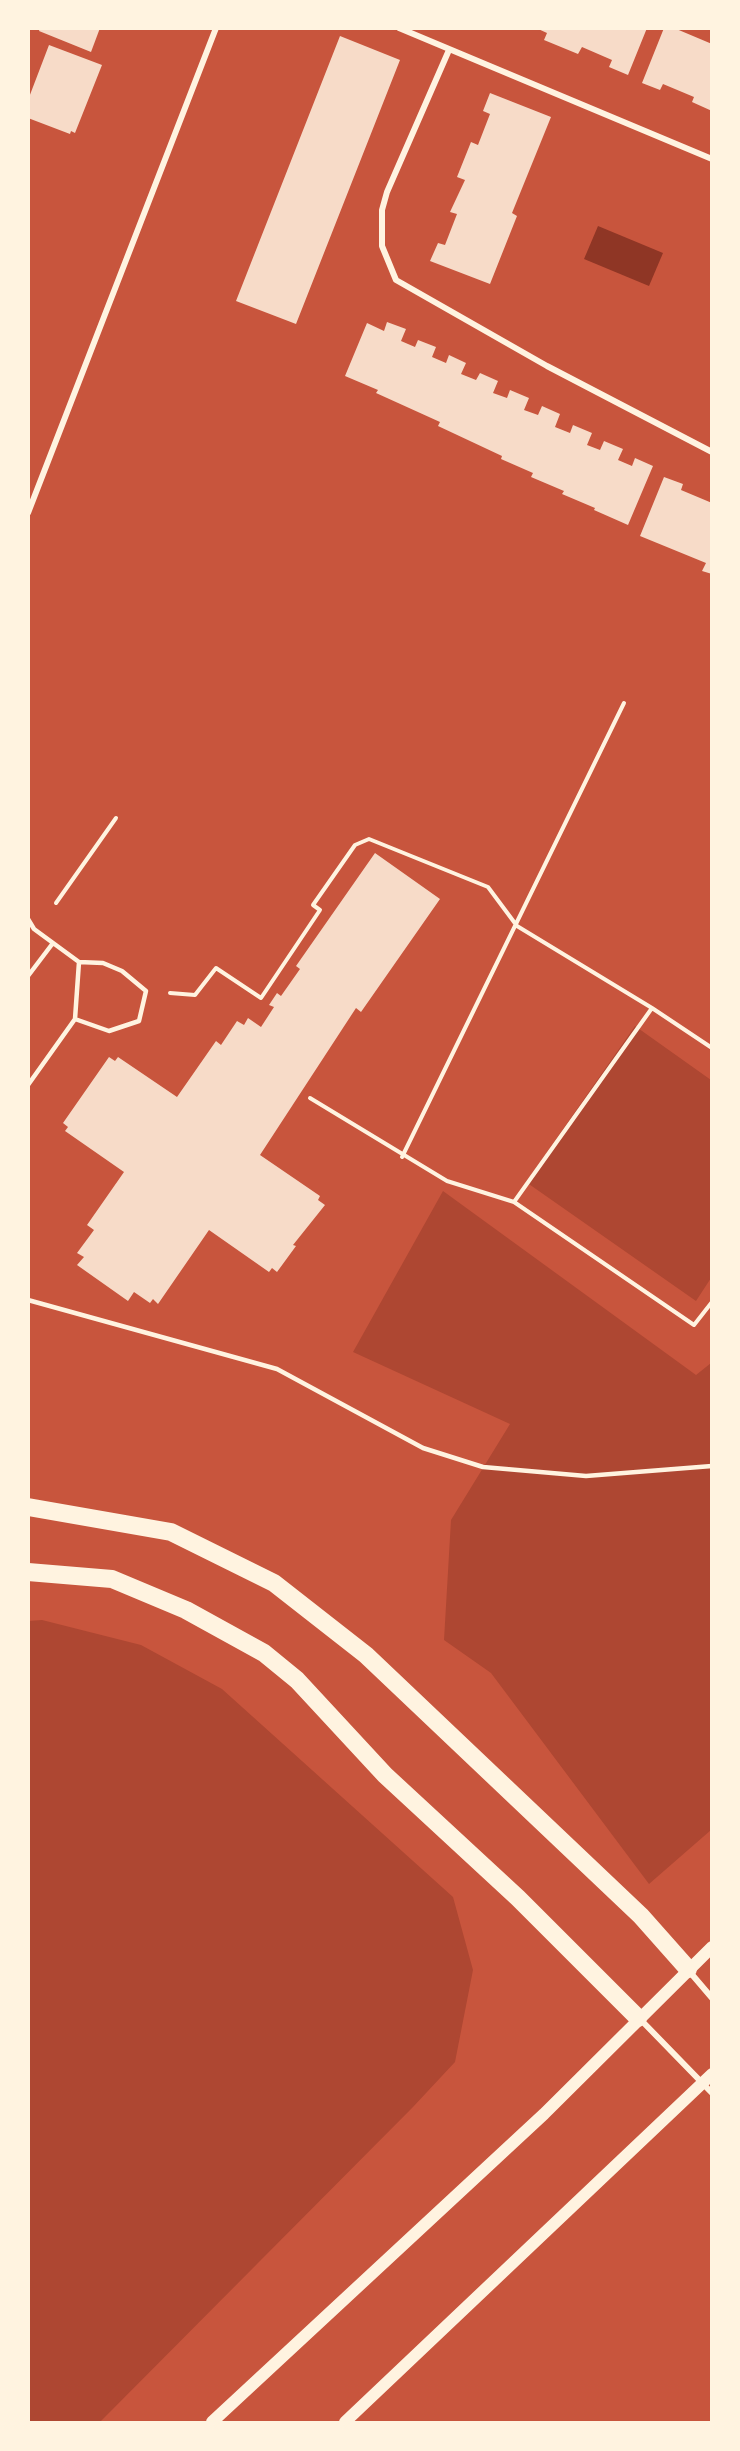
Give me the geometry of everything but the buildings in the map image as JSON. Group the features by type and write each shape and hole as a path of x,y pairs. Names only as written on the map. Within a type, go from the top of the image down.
{"highway":[{"path":"28,1507 171,1532 274,1583 375,1664 641,1916 688,1969"},
{"path":"28,1572 112,1580 186,1610 264,1653 297,1680 385,1775 518,1898 638,2018"}],"main road":[{"path":"212,2422 544,2114 711,1947"},
{"path":"345,2422 707,2078"}],"street":[{"path":"28,513 216,28"},
{"path":"399,28 711,159"},
{"path":"449,50 387,192 382,210 382,246 396,280 547,366 711,452"},
{"path":"688,1969 711,1998"},
{"path":"638,2018 707,2078 711,2093"}],"lane":[{"path":"28,919 31,929 79,962 103,963 122,971 146,991 139,1021 109,1031 75,1019"},
{"path":"28,976 53,943"},
{"path":"28,1085 75,1019 79,962"},
{"path":"28,1300 277,1370 423,1448 483,1467 586,1476 711,1466"}],"path":[{"path":"402,1157 517,926 624,703"},
{"path":"56,903 116,818"},
{"path":"170,993 195,996 216,968 261,998 320,910 313,905 355,845 369,839 488,887 517,926 651,1008 711,1048"},
{"path":"514,1202 651,1008"},
{"path":"310,1098 402,1157 447,1182 514,1202 694,1325 711,1302"}],"shaded area":[{"path":"598,226 663,253 649,286 584,259"},
{"path":"635,1026 711,1080 711,1278 696,1301 526,1182"},
{"path":"443,1191 696,1375 711,1363 711,1830 649,1884 491,1673 444,1640 451,1520 510,1424 353,1352"},
{"path":"42,1620 141,1645 222,1689 453,1897 473,1970 455,2062 100,2422 29,2422 28,1621"}]}
